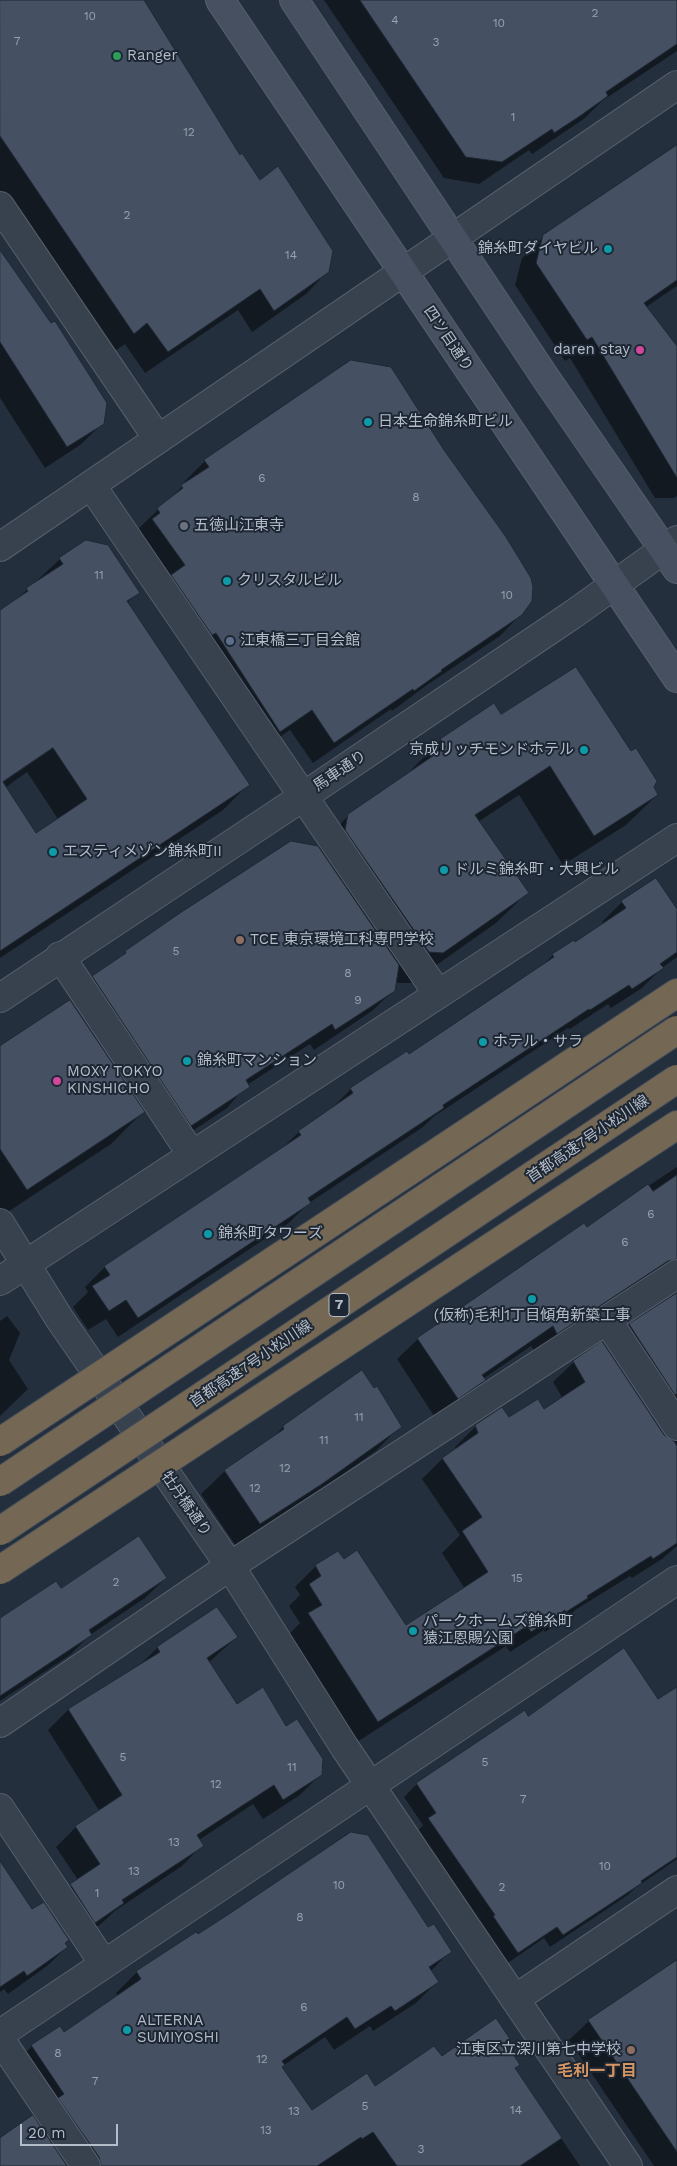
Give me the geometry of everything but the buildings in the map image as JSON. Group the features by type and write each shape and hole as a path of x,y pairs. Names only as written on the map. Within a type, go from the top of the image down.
{"highway":[{"path":"0,1442 677,993"},
{"path":"0,1482 677,1030"},
{"name":"首都高速7号小松川線","path":"0,1532 677,1079"},
{"path":"0,1570 677,1125"}],"main road":[{"name":"四ツ目通り","path":"220,0 677,678"},
{"path":"294,0 452,238 673,554"}],"street":[{"path":"0,547 677,85"},
{"path":"0,206 158,439"},
{"path":"91,485 438,994"},
{"name":"馬車通り","path":"0,998 60,956 304,796 614,585 673,554"},
{"path":"0,1282 677,838"},
{"path":"60,956 192,1156"},
{"name":"牡丹橋通り","path":"0,1223 64,1325 230,1566 371,1786 628,2166"},
{"path":"0,1723 230,1566 677,1274"},
{"path":"607,1320 677,1426"},
{"path":"0,2034 677,1580"},
{"path":"0,1808 104,1964"},
{"path":"515,1999 677,1890"},
{"path":"0,2039 86,2166"}],"place":[{"name":"Ranger","path":"117,56"},
{"name":"錦糸町ダイヤビル","path":"608,249"},
{"name":"daren stay","path":"640,350"},
{"name":"日本生命錦糸町ビル","path":"368,422"},
{"name":"五徳山江東寺","path":"184,526"},
{"name":"クリスタルビル","path":"227,581"},
{"name":"江東橋三丁目会館","path":"230,641"},
{"name":"京成リッチモンドホテル","path":"584,750"},
{"name":"エスティメゾン錦糸町II","path":"53,852"},
{"name":"ドルミ錦糸町・大興ビル","path":"444,870"},
{"name":"TCE 東京環境工科専門学校","path":"240,940"},
{"name":"ホテル・サラ","path":"483,1042"},
{"name":"錦糸町マンション","path":"187,1061"},
{"name":"MOXY TOKYO KINSHICHO","path":"57,1081"},
{"name":"錦糸町タワーズ","path":"208,1234"},
{"name":"(仮称)毛利1丁目傾角新築工事","path":"532,1299"},
{"name":"パークホームズ錦糸町 猿江恩賜公園","path":"413,1631"},
{"name":"ALTERNA SUMIYOSHI","path":"127,2030"},
{"name":"江東区立深川第七中学校","path":"631,2050"}],"district":[{"name":"毛利一丁目","path":"597,2071"}]}
